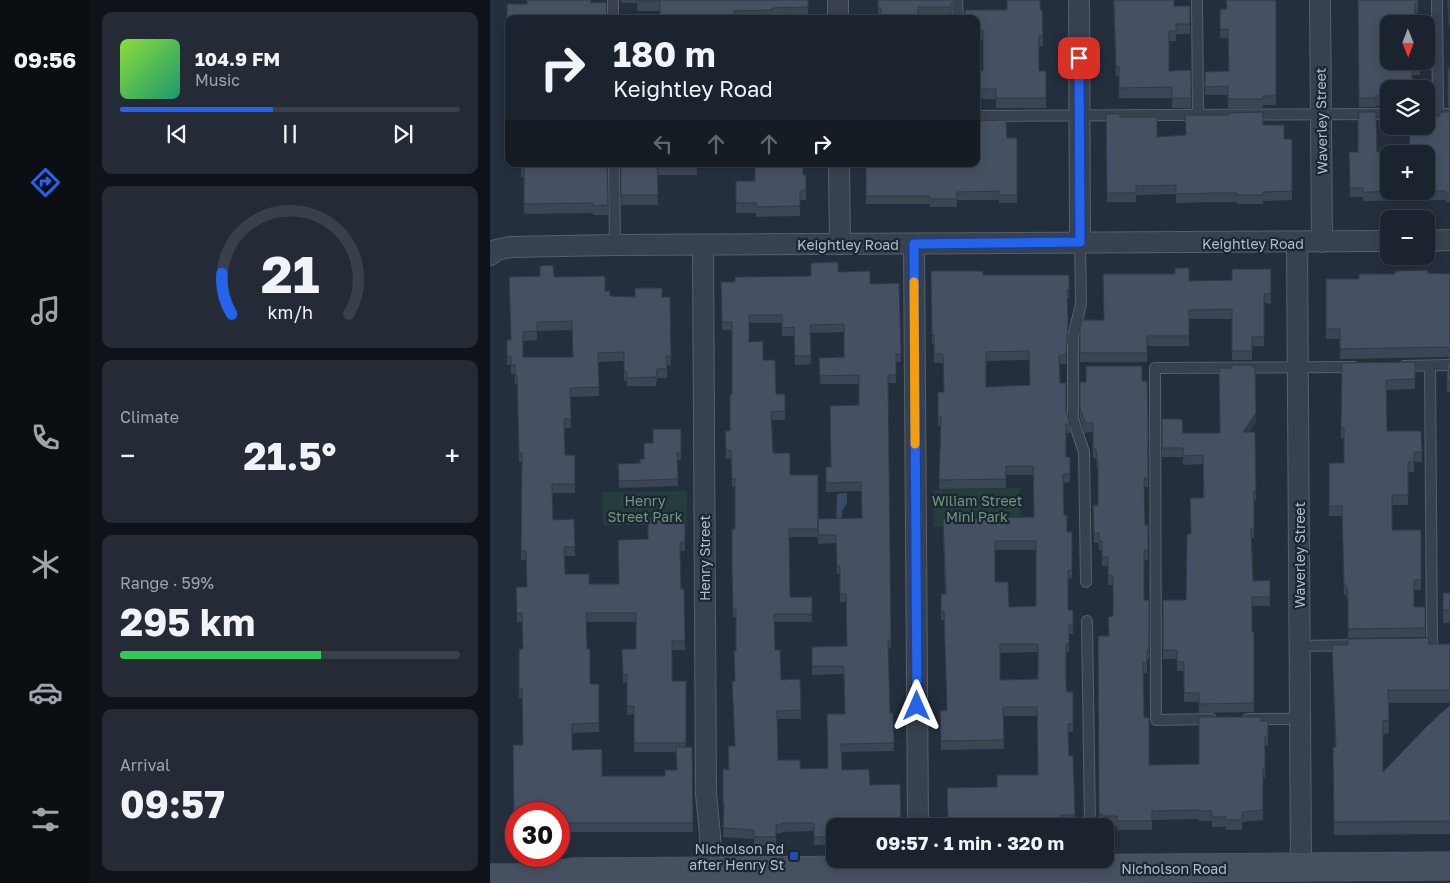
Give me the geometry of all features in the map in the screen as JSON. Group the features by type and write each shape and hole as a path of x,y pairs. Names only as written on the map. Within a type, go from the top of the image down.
{"main road":[{"name":"Nicholson Road","path":"1114,864 1301,868 1448,866"},
{"name":"Nicholson Road","path":"490,865 538,866 573,872"},
{"name":"Nicholson Road","path":"490,878 540,878 573,872 826,868"},
{"name":"Nicholson Road","path":"943,868 1009,876 1064,868"}],"street":[{"path":"838,0 838,15"},
{"path":"1079,0 1080,242"},
{"name":"Waverley Street","path":"1320,0 1322,242"},
{"path":"839,167 840,244"},
{"path":"1435,241 1450,240"},
{"name":"Keightley Road","path":"490,255 496,250 510,247 615,245 1380,241"},
{"name":"Waverley Street","path":"1297,243 1301,868"},
{"path":"914,244 918,818"},
{"name":"Henry Street","path":"703,245 706,784 711,871"},
{"path":"490,878 490,883"}],"lane":[{"path":"613,0 613,15"},
{"path":"957,0 958,15"},
{"path":"1198,0 1198,115"},
{"path":"1438,0 1438,114 1450,114"},
{"path":"980,116 1380,114"},
{"path":"614,167 615,245"},
{"path":"1080,242 1081,304 1072,337 1078,369 1074,419 1084,452 1086,582"},
{"path":"1222,719 1156,720 1155,368 1361,366"},
{"path":"1391,366 1450,366"},
{"path":"1430,366 1432,644"},
{"path":"1087,621 1090,818"},
{"path":"1299,646 1373,645"},
{"path":"1240,719 1300,719"}],"green space":[{"name":"Wiliam Street Mini Park","path":"1020,488 1021,526 934,527 933,490"},
{"name":"Henry Street Park","path":"687,491 687,525 603,525 602,492"}],"water":[{"path":"847,493 847,503 842,511 841,524 836,524 837,494"}],"building":[{"path":"527,0 591,0 591,3 606,2 607,15 507,15 507,4 527,4"},
{"path":"808,0 808,7 734,11 734,15 660,15 660,1 637,1"},
{"path":"878,0 951,0 951,7 918,7 918,15 881,15 881,8 878,8"},
{"path":"1007,0 1040,0 1043,36 1039,36 1039,71 1046,71 1046,98 996,98 996,89 980,89 980,71 983,71 983,30 980,30 980,15 965,15 965,10 1007,10"},
{"path":"1114,0 1174,0 1174,6 1190,6 1190,24 1176,24 1176,31 1169,31 1169,71 1191,70 1191,98 1172,98 1172,87 1119,88 1119,66 1116,66"},
{"path":"1226,0 1276,0 1276,96 1263,96 1263,99 1228,99 1228,86 1205,87 1205,72 1229,71 1228,29 1220,30 1220,9 1227,9"},
{"path":"1358,0 1418,0 1418,3 1415,3 1415,15 1380,15 1380,70 1412,70 1412,80 1380,80 1380,96 1376,96 1376,98 1359,98"},
{"path":"1448,0 1450,0 1450,18 1449,18"},
{"path":"1448,68 1450,68 1450,99 1448,98"},
{"path":"1263,112 1263,125 1284,125 1284,139 1292,139 1292,191 1263,192 1263,195 1237,195 1237,193 1176,194 1176,185 1136,186 1136,193 1107,193 1106,114 1120,114 1120,117 1157,117 1157,137 1186,135 1185,115 1229,115 1229,113"},
{"path":"1359,112 1376,112 1377,152 1380,152 1380,192 1363,192 1363,188 1350,188 1349,152 1358,152"},
{"path":"1440,112 1450,112 1450,193 1446,193 1446,191 1435,191 1435,145 1410,145 1409,135 1435,135 1435,116 1440,116"},
{"path":"1006,120 1007,138 1017,138 1017,195 999,195 999,191 957,192 957,199 930,199 930,196 866,196 866,167 980,167 980,121"},
{"path":"524,167 607,167 608,205 593,206 593,203 524,204"},
{"path":"621,167 657,167 658,195 621,195"},
{"path":"755,167 803,167 803,175 806,175 806,190 800,191 800,206 756,207 756,203 736,203 736,181 755,181"},
{"path":"838,262 838,272 870,271 870,284 899,283 901,354 896,354 896,375 888,375 891,640 888,640 890,713 893,713 894,743 841,744 842,770 869,769 870,785 900,784 901,818 826,818 826,837 814,837 814,823 782,823 782,825 776,825 776,837 754,837 754,830 723,828 723,769 729,770 728,746 735,746 732,681 735,681 736,609 733,609 732,568 732,529 735,529 735,479 732,479 731,450 726,450 725,431 730,431 732,322 722,322 721,282 735,282 735,277 811,276 811,263","holes":["749,315 782,315 782,328 794,327 795,356 811,356 810,325 844,324 844,357 819,358 820,376 859,375 859,405 830,406 831,467 826,467 826,483 861,482 862,518 818,519 818,475 790,475 790,453 773,453 771,412 785,411 785,394 776,394 775,360 763,360 763,341 749,342","789,529 818,529 818,535 836,535 837,566 840,566 840,594 846,594 847,646 812,647 812,666 843,666 845,714 827,714 828,768 800,769 800,760 778,760 777,711 801,710 800,679 781,680 780,650 775,650 774,614 812,614 812,597 790,597"]},
{"path":"553,265 554,277 605,276 605,291 610,291 610,296 635,297 635,288 662,288 662,297 670,297 671,357 666,356 667,369 657,369 656,377 627,378 627,372 624,372 624,352 598,353 599,387 570,388 571,419 564,419 565,455 575,455 575,484 552,484 553,520 574,519 575,547 564,547 565,574 589,574 589,584 619,584 618,540 648,539 648,519 685,519 685,542 681,542 680,548 681,589 684,589 685,641 672,641 672,681 686,681 686,743 634,743 634,706 627,706 627,674 623,674 622,649 636,649 636,613 586,613 587,649 590,649 590,684 599,684 599,723 572,724 572,750 602,749 602,776 665,776 665,770 677,770 676,747 692,747 693,823 570,823 570,802 514,802 513,745 523,745 522,689 519,689 519,649 523,649 522,613 517,614 516,587 527,587 526,551 521,551 522,453 519,453 517,375 515,375 515,365 511,365 511,356 507,356 507,340 511,340 509,277 540,276 540,266","holes":["572,321 573,357 523,357 523,332 537,331 537,322"]},
{"path":"1175,268 1189,268 1189,281 1232,280 1232,269 1271,269 1271,294 1264,294 1264,337 1252,337 1252,351 1232,351 1232,309 1189,310 1189,336 1147,336 1147,353 1080,353 1080,328 1082,320 1104,320 1103,274 1175,274"},
{"path":"1428,270 1428,273 1450,274 1450,349 1447,347 1340,349 1340,329 1326,329 1326,279 1359,279 1359,274 1395,274 1395,271"},
{"path":"931,271 983,271 983,275 1069,275 1066,355 1059,355 1060,383 1066,383 1066,411 1070,424 1066,424 1066,457 1070,457 1070,474 1063,474 1064,515 1067,515 1067,532 1072,532 1072,570 1068,570 1068,610 1073,610 1073,625 1069,625 1069,644 1066,644 1066,686 1067,692 1073,692 1073,724 1068,724 1069,756 1073,756 1075,815 1060,815 1060,818 948,818 947,788 997,787 997,775 1038,775 1037,707 1003,707 1004,740 941,741 940,711 947,710 944,611 941,611 941,594 946,594 943,519 1034,517 1033,466 1006,466 1006,479 939,480 941,417 938,417 938,392 944,392 943,354 934,354 934,335 932,335","holes":["1029,351 1030,385 986,387 986,352","995,541 1036,541 1036,606 1009,607 1008,582 995,582","1000,644 1038,644 1038,679 1000,680"]},
{"path":"1415,362 1415,379 1386,380 1387,431 1421,431 1422,452 1414,452 1414,462 1408,462 1408,495 1392,495 1392,530 1421,530 1421,580 1414,580 1414,607 1425,607 1425,628 1348,629 1348,593 1346,585 1344,585 1342,506 1329,506 1329,463 1344,463 1344,428 1341,428 1342,363"},
{"path":"1447,362 1450,362 1450,382 1447,382"},
{"path":"1232,365 1252,365 1252,367 1255,367 1256,413 1243,432 1255,432 1256,491 1254,491 1254,529 1251,529 1253,581 1270,580 1270,597 1252,597 1254,703 1199,704 1199,693 1184,693 1184,662 1177,662 1177,650 1163,650 1163,600 1186,600 1187,534 1191,534 1190,498 1204,498 1203,455 1183,456 1183,448 1162,448 1162,419 1182,419 1183,433 1220,433 1219,368 1232,368"},
{"path":"1086,366 1142,366 1142,381 1147,381 1148,478 1144,478 1145,525 1148,525 1148,550 1144,550 1144,600 1149,600 1149,650 1147,650 1147,663 1143,663 1144,717 1149,718 1149,765 1199,764 1199,717 1261,717 1261,721 1268,721 1268,736 1265,736 1265,768 1263,768 1263,810 1242,812 1242,820 1226,820 1226,817 1212,817 1212,811 1199,810 1152,811 1152,821 1117,821 1117,816 1102,816 1102,814 1099,814 1098,636 1109,636 1108,617 1113,616 1113,576 1108,576 1108,557 1102,557 1102,541 1099,541 1099,533 1094,534 1093,505 1098,505 1098,461 1096,449 1093,449 1093,423 1085,423 1080,408 1080,382 1086,382"},
{"path":"653,429 681,429 681,453 677,453 678,479 619,481 618,464 640,463 640,459 644,459 644,443 653,443"},
{"path":"1443,593 1450,593 1450,610 1443,610"},
{"path":"1428,638 1429,644 1450,644 1450,690 1388,690 1389,720 1383,721 1383,772 1450,705 1450,821 1334,822 1333,747 1336,747 1332,645 1348,645 1348,639"}],"slow traffic":[{"path":"914,282 915,444"}],"place":[{"name":"Nicholson Rd after Henry St","path":"794,856"}],"route":[{"path":"917,706 914,244 1080,242 1079,58"}]}
